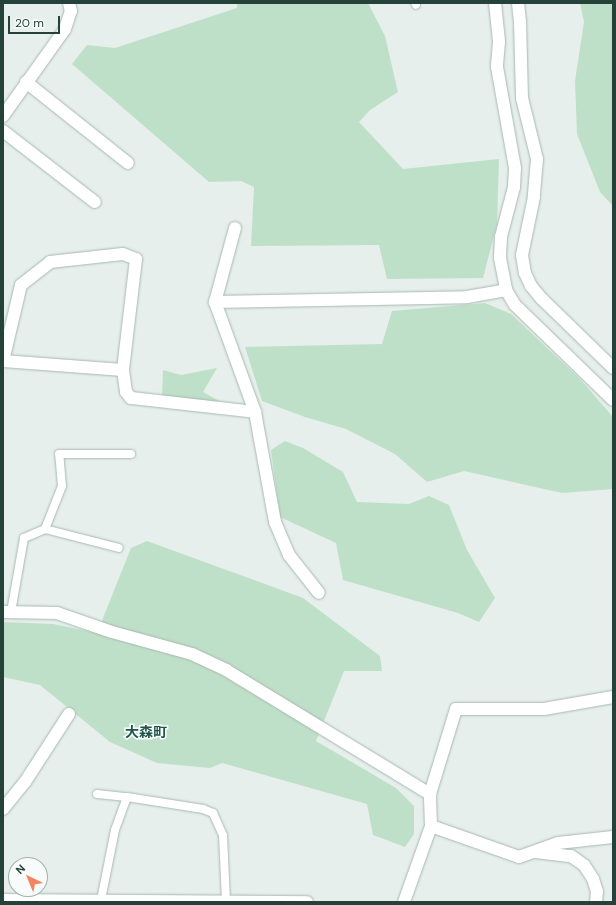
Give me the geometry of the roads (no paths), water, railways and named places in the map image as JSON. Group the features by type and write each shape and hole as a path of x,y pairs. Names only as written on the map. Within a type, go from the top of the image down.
{"street":[{"path":"3,116 65,29 71,11 69,3"},
{"path":"495,3 499,42 497,68 515,168 514,187 501,237 500,258 506,290 515,306 613,400"},
{"path":"518,3 522,98 537,160 534,197 522,255 525,273 531,286 542,299 613,368"},
{"path":"26,82 128,164"},
{"path":"3,131 95,202"},
{"path":"235,228 215,302 255,412 275,522 289,555 319,593"},
{"path":"123,370 3,361 21,285 50,262 123,254 136,259 123,370 126,392 131,398 255,412"},
{"path":"215,302 467,297 506,290"},
{"path":"7,612 57,613 112,632 192,654 226,670 430,794"},
{"path":"404,902 431,826 430,794 456,709 544,709 613,696"},
{"path":"3,809 25,782 69,714"},
{"path":"431,826 519,857 558,843 613,837"},
{"path":"534,852 570,856 584,865 593,879 597,891 596,902"},
{"path":"3,900 307,902"}],"lane":[{"path":"45,529 62,486 59,454 131,454"},
{"path":"7,612 24,538 45,529 119,548"},
{"path":"96,794 127,797 203,809 213,813 223,835 226,901"},
{"path":"101,900 116,830 127,797"}],"district":[{"name":"大森町","path":"146,732"}]}
